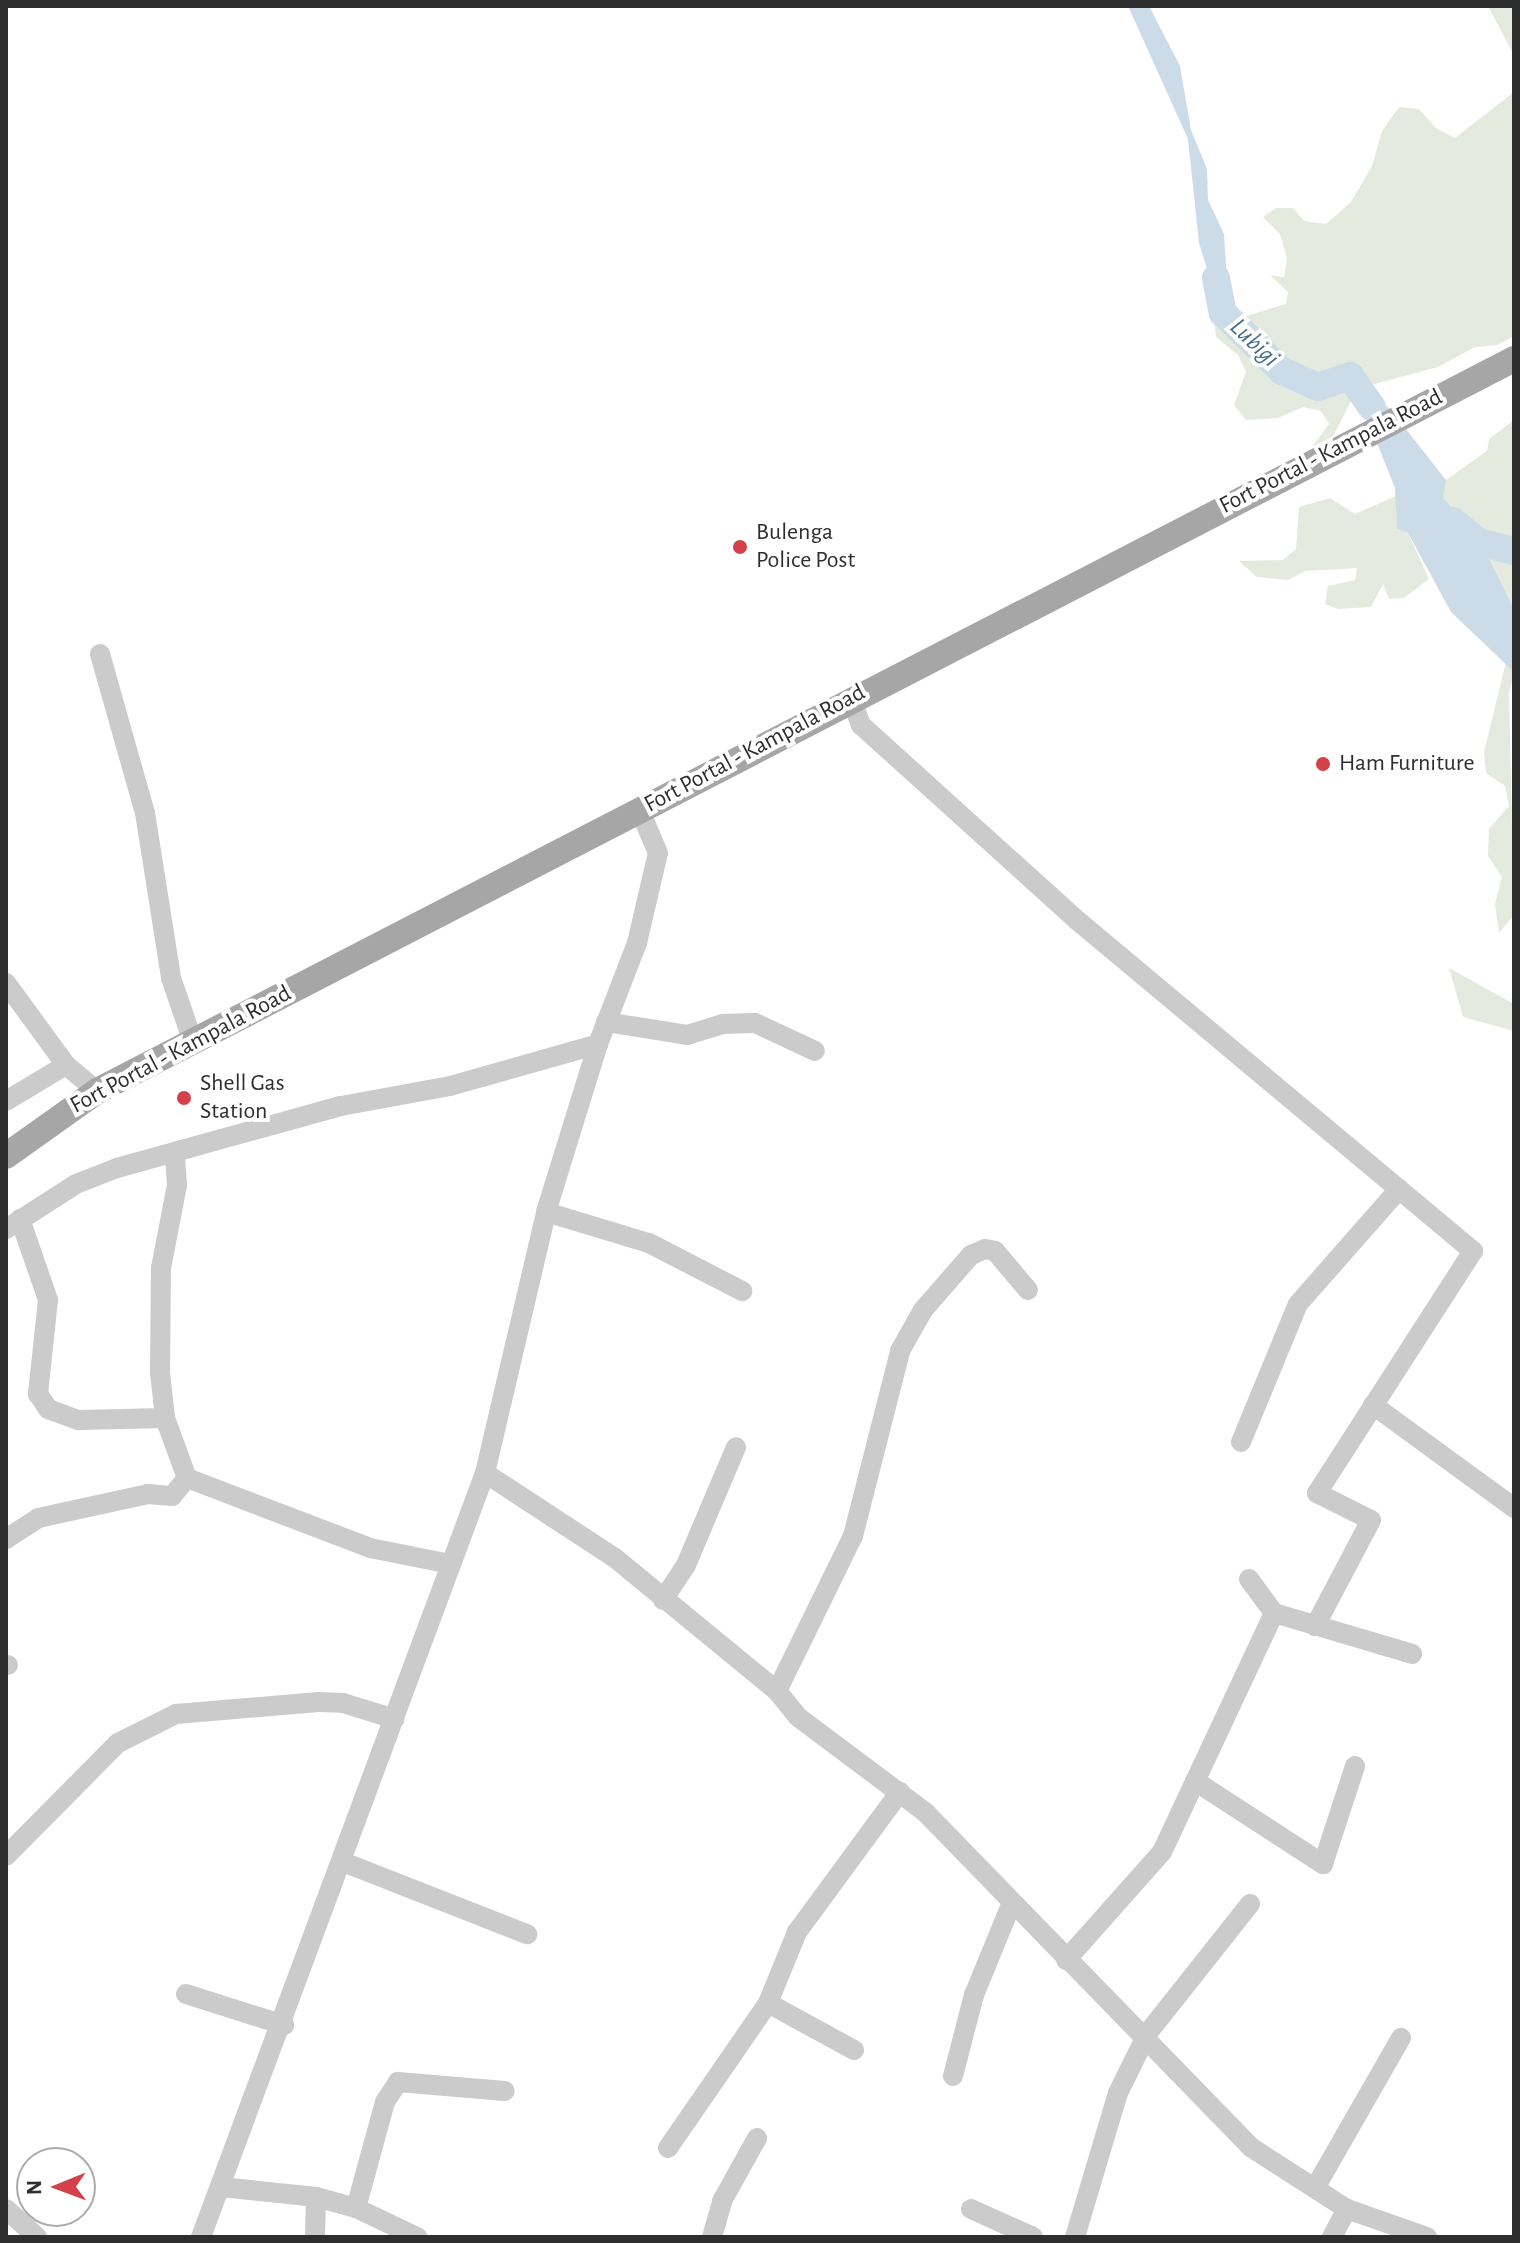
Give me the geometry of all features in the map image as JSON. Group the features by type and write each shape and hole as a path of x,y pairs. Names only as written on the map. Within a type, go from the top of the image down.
{"main road":[{"name":"Fort Portal - Kampala Road","path":"6,1156 97,1091 640,811 851,698 1514,359"}],"street":[{"path":"100,654 145,813 171,978 193,1042"},
{"path":"851,698 861,725 1078,921 1473,1251 1317,1493 1371,1520 1315,1626"},
{"path":"201,2237 284,2025 485,1473 546,1212 598,1044 637,943 658,853 640,811"},
{"path":"6,983 66,1065 97,1091"},
{"path":"606,1022 687,1035 723,1024 755,1023 815,1051"},
{"path":"165,1418 79,1420 41,1402 38,1385 50,1314 40,1267 13,1224 76,1184 341,1106 450,1086 598,1044"},
{"path":"6,1101 66,1065"},
{"path":"175,1154 177,1185 161,1268 165,1418 187,1478 370,1548 450,1564"},
{"path":"1241,1442 1298,1304 1399,1189"},
{"path":"546,1212 649,1243 742,1291"},
{"path":"777,1691 853,1536 900,1351 923,1310 971,1255 985,1249 995,1251 1028,1290"},
{"path":"1373,1405 1514,1508"},
{"path":"663,1600 692,1554 736,1447"},
{"path":"485,1473 615,1558 777,1691 798,1717 925,1812 1011,1905 1147,2034 1252,2148 1347,2209 1427,2237"},
{"path":"6,1539 38,1518 148,1494 172,1496 187,1478"},
{"path":"1249,1579 1274,1613 1412,1654"},
{"path":"1066,1960 1162,1852 1274,1613"},
{"path":"6,1856 118,1743 176,1714 318,1702 343,1703 395,1719"},
{"path":"1195,1781 1323,1864 1355,1766"},
{"path":"668,2148 768,2003 797,1932 900,1792"},
{"path":"343,1862 527,1934"},
{"path":"1075,2237 1118,2093 1147,2034 1250,1904"},
{"path":"953,2076 974,1995 1011,1905"},
{"path":"186,1994 284,2025"},
{"path":"768,2003 854,2050"},
{"path":"1315,2188 1401,2038"},
{"path":"356,2208 385,2102 398,2082 505,2091"},
{"path":"712,2237 722,2201 757,2138"},
{"path":"221,2187 316,2197 356,2208 417,2237"},
{"path":"315,2237 316,2197"},
{"path":"6,2209 37,2237"},
{"path":"971,2209 1033,2237"},
{"path":"1332,2237 1347,2209"}],"shaded area":[{"path":"1514,6 1514,55 1489,8"},
{"path":"1514,92 1514,336 1497,345 1475,347 1438,367 1367,386 1350,377 1355,393 1331,441 1313,446 1329,424 1321,411 1303,407 1278,418 1246,420 1234,405 1246,372 1238,355 1216,337 1213,314 1240,318 1286,304 1288,292 1270,275 1284,277 1287,258 1280,234 1263,217 1276,208 1293,208 1304,221 1326,224 1351,202 1372,166 1382,131 1399,107 1419,109 1436,128 1455,138"},
{"path":"1514,420 1514,609 1480,540 1442,498 1446,480 1487,451 1489,439"},
{"path":"1396,496 1397,529 1408,533 1429,579 1404,598 1389,599 1383,584 1371,607 1338,609 1325,604 1328,586 1355,580 1357,568 1305,571 1288,580 1257,577 1239,561 1283,560 1296,549 1299,507 1330,498 1355,514"},
{"path":"1506,662 1514,672 1509,693 1514,915 1499,933 1495,904 1502,877 1488,856 1489,829 1509,806 1505,786 1486,773 1484,752"},
{"path":"1449,968 1514,1004 1514,1031 1463,1017"}],"water":[{"path":"1128,6 1149,6 1180,66 1191,130 1207,169 1208,200 1224,234 1229,312 1213,314 1212,285 1199,243 1188,139"},
{"path":"1350,376 1391,410 1446,480 1443,498 1480,540 1514,609 1514,672 1451,612 1408,533 1397,529 1395,488"}],"waterway":[{"name":"Lubigi","path":"1216,278 1223,313 1282,371 1318,387 1350,376 1372,407"},
{"name":"Lubigi","path":"1453,521 1478,542 1514,551"}],"place":[{"name":"Bulenga Police Post","path":"740,547"},
{"name":"Ham Furniture","path":"1323,764"},
{"name":"Shell Gas Station","path":"184,1098"}]}
